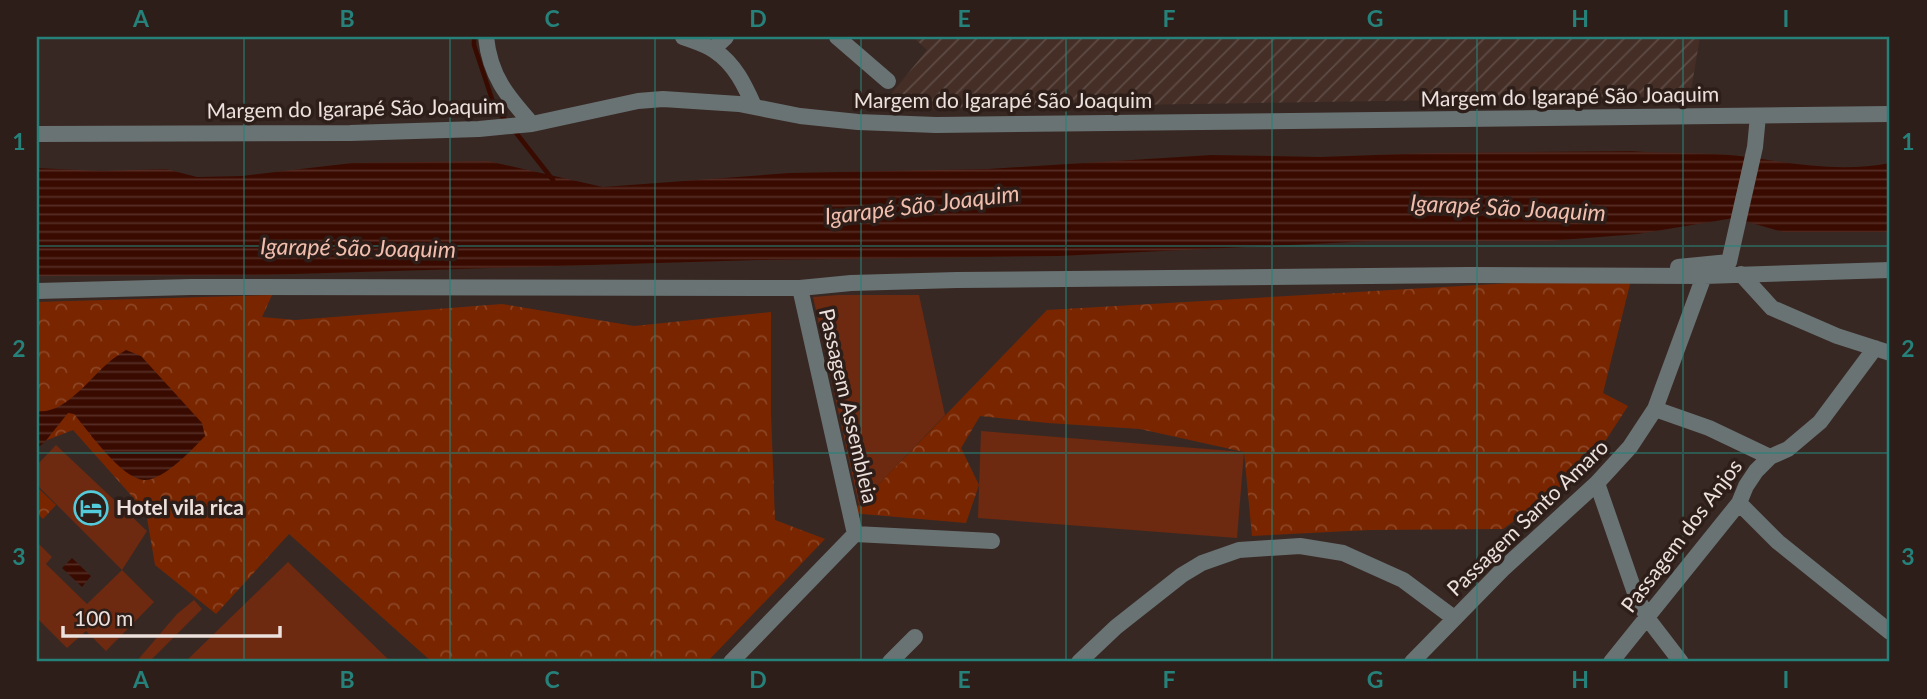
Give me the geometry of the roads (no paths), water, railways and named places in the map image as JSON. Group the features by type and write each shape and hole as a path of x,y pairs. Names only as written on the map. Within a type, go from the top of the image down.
{"street":[{"path":"486,37 494,73 508,97 532,124"},
{"path":"683,37 713,49 733,68 754,106"},
{"path":"713,49 726,37"},
{"path":"837,37 888,81"},
{"name":"Margem do Igarapé São Joaquim","path":"37,134 417,132 532,124 638,101 663,99 712,101 754,106 800,116 858,122 936,125 1890,114"},
{"path":"1676,276 1679,267 1729,262 1755,147 1758,116"},
{"path":"37,291 191,287 800,288 957,279 1704,276 1890,270"},
{"path":"1741,274 1772,308 1828,333 1882,351"},
{"name":"Passagem Santo Amaro","path":"1412,662 1504,568 1597,483 1630,447 1655,409 1704,276"},
{"name":"Passagem Assembleia","path":"800,288 855,534"},
{"name":"Passagem dos Anjos","path":"1611,662 1739,503 1746,486 1770,457 1788,449 1820,422 1882,351"},
{"path":"1655,409 1709,428 1770,457"},
{"path":"1597,483 1635,593 1648,619 1681,662"},
{"path":"1739,503 1778,542 1890,632"},
{"name":"Passagem Assembleia","path":"731,662 855,534 992,541"},
{"path":"1079,662 1116,627 1182,575 1202,563 1239,550 1300,546 1343,553 1403,580 1454,618"},
{"path":"890,662 915,637"}],"water":[{"name":"Igarapé São Joaquim","path":"1632,151 1727,155 1833,167 1890,163 1890,232 1783,232 1734,218 1638,234 1549,241 1374,241 1059,256 758,260 262,275 37,276 37,168 100,171 166,169 197,177 242,176 352,163 488,161 603,187 789,173 988,169 1211,155 1320,157"},
{"path":"126,350 141,356 202,423 205,436 168,470 152,479 144,480 135,478 116,463 74,414 68,413 37,448 37,411 47,411 66,402 110,361"},
{"path":"72,558 91,576 82,587 62,568"}],"waterway":[{"path":"474,37 474,45 495,108 507,122"},
{"path":"513,129 553,180"}],"place":[{"name":"Hotel vila rica","path":"91,508"}]}
